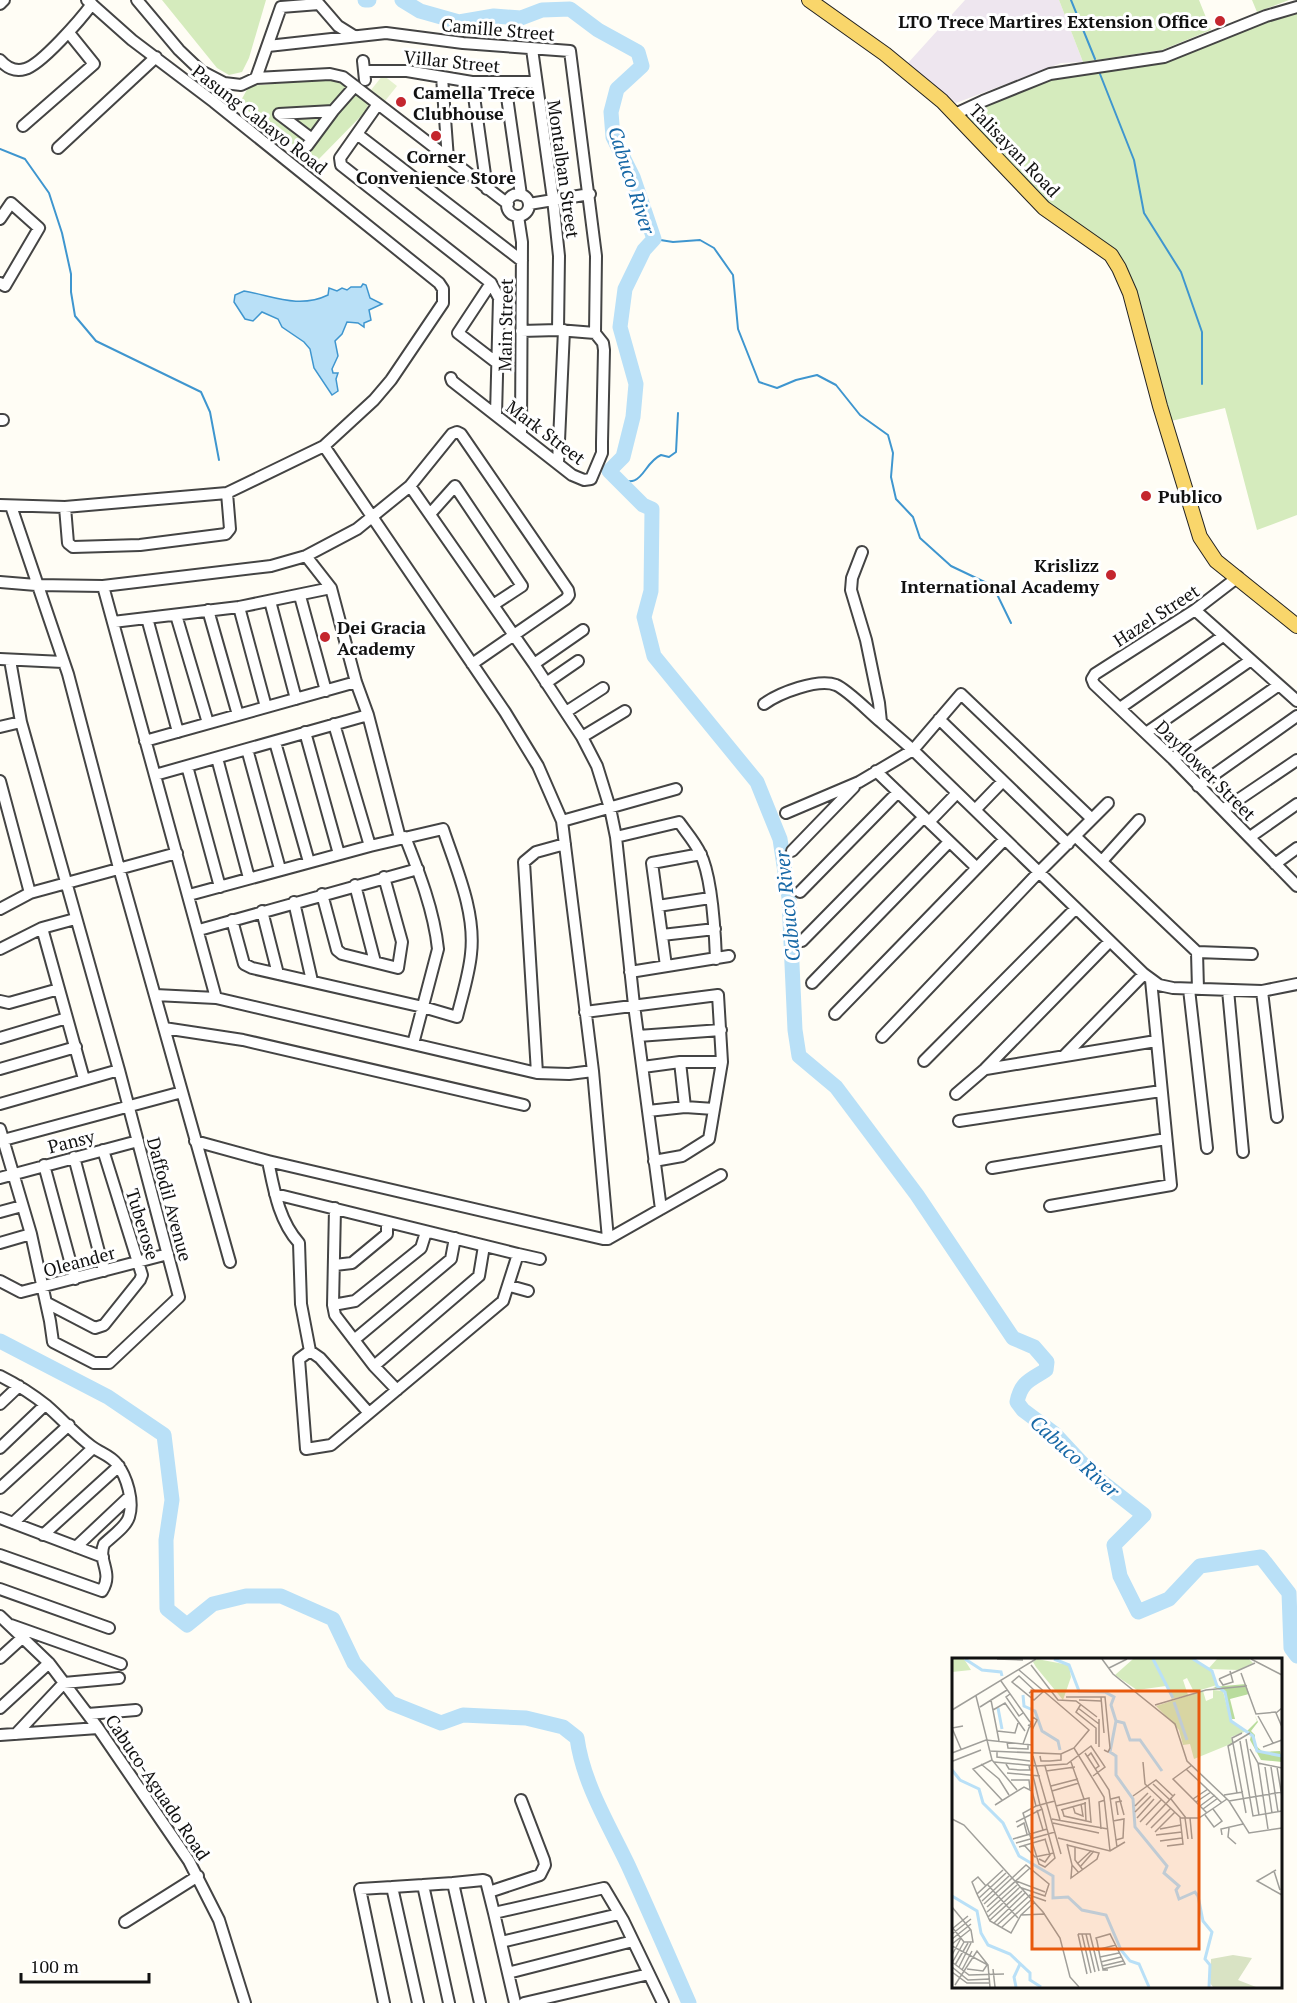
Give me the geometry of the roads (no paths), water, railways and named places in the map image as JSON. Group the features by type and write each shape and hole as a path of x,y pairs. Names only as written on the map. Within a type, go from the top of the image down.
{"main road":[{"name":"Talisayan Road","path":"809,0 885,54 955,114 1031,196 1110,255 1119,268 1130,293 1160,406 1196,527 1205,546 1216,561 1238,577"},
{"path":"1238,577 1297,626"}],"street":[{"path":"0,4 4,0"},
{"path":"137,0 179,50 201,71 224,83 234,85 249,83 256,78 336,74 343,77 508,204 511,214 518,216 525,214 529,204 521,195 511,198 508,204"},
{"path":"0,60 5,66 17,70 28,69 69,33 90,2"},
{"name":"Pasung Cabayo Road","path":"5,505 65,507 227,493 324,446 374,400 391,380 443,303 439,283 214,102 132,40 90,2"},
{"path":"256,78 281,7 319,4 338,26 355,36"},
{"path":"955,114 983,100 1050,74 1164,57 1266,16 1297,7"},
{"path":"23,126 94,64 69,33"},
{"name":"Camille Street","path":"268,46 386,33 532,50 570,51 590,194 596,256 595,333"},
{"name":"Montalban Street","path":"532,50 559,256 561,330 558,463"},
{"path":"58,148 156,57"},
{"name":"Villar Street","path":"364,70 407,71 472,82 536,82"},
{"path":"442,77 448,159"},
{"path":"472,82 487,189"},
{"path":"505,83 521,195"},
{"path":"333,111 279,114 309,143 355,86"},
{"path":"378,104 340,158 341,165 491,283 499,298 496,415"},
{"path":"357,135 522,261"},
{"path":"529,204 590,194"},
{"path":"0,219 10,202 39,228 5,286 0,283"},
{"name":"Main Street","path":"518,216 522,242 520,434"},
{"path":"491,283 458,333 497,363"},
{"path":"520,331 561,330 595,333"},
{"name":"Mark Street","path":"451,378 572,475 584,480 591,478 602,453 604,350 603,343 595,333"},
{"path":"0,582 103,586 272,566 306,556 357,529 410,486 452,434 457,432 461,434 569,592 568,597 472,664"},
{"path":"324,446 505,712 538,766 562,822 593,1071 608,1239"},
{"path":"410,486 534,664 582,737 597,766 616,837 630,972 661,1209"},
{"path":"430,514 455,486 522,585 493,605"},
{"path":"65,507 68,543 72,547 140,545 226,534 230,529 227,493"},
{"path":"5,505 36,585 77,707 119,868 230,1262"},
{"path":"862,552 852,578 851,590 866,640 879,703 880,722"},
{"path":"306,556 331,588 356,682 368,715 403,837 418,869 437,934 438,949 413,1044"},
{"name":"Hazel Street","path":"1092,679 1095,674 1196,610 1238,577"},
{"path":"103,586 216,998"},
{"path":"113,622 239,607 331,588"},
{"path":"300,596 326,692"},
{"path":"270,601 296,699"},
{"path":"239,607 266,707"},
{"path":"208,610 238,715"},
{"path":"1196,610 1297,701"},
{"path":"176,615 208,723"},
{"path":"147,618 178,732"},
{"path":"534,664 583,630"},
{"path":"1120,708 1223,636"},
{"path":"5,660 63,662"},
{"name":"Daffodil Avenue","path":"5,660 179,1297 110,1363 94,1363 53,1342 47,1303"},
{"path":"1146,733 1251,660"},
{"path":"546,683 578,662"},
{"name":"Dayflower Street","path":"1092,679 1094,684 1173,759 1297,886"},
{"path":"145,741 356,682"},
{"path":"764,704 790,690 826,684 836,685 913,750 1147,977 1165,988 1262,991 1297,984"},
{"path":"1173,759 1279,685"},
{"path":"566,712 603,688"},
{"path":"786,813 859,782 913,750 961,694 1092,819"},
{"path":"582,737 625,711"},
{"path":"155,775 368,715"},
{"path":"1198,786 1297,716"},
{"path":"939,720 1003,781 1072,840 1102,861 1197,952 1252,954"},
{"path":"0,727 21,722"},
{"path":"334,724 370,846"},
{"path":"305,732 339,854"},
{"path":"276,742 309,862"},
{"path":"247,749 280,869"},
{"path":"217,758 249,878"},
{"path":"1223,810 1297,760"},
{"path":"187,766 220,887"},
{"path":"876,771 977,868"},
{"path":"0,781 30,893"},
{"path":"975,810 1003,781"},
{"path":"792,852 859,782"},
{"path":"562,822 676,789"},
{"path":"800,892 898,792"},
{"path":"802,941 926,819 957,793"},
{"path":"882,1037 1108,803"},
{"path":"1250,837 1297,804"},
{"path":"1102,861 1139,820"},
{"path":"616,837 679,822 701,854 706,872 715,929 716,959"},
{"path":"189,895 403,837 443,829 472,927 471,954 458,1017 423,1006 252,969 244,964 232,920"},
{"path":"835,1014 1005,839"},
{"path":"812,983 949,842"},
{"path":"537,1073 524,862 536,852 565,844"},
{"path":"1275,864 1297,848"},
{"path":"0,909 30,893 177,853"},
{"path":"666,966 652,863 701,854"},
{"path":"199,930 418,869"},
{"path":"322,894 338,950 342,954 398,968 402,942 384,877"},
{"path":"355,885 375,962"},
{"path":"658,906 710,898"},
{"path":"294,902 312,981"},
{"path":"924,1061 1076,909"},
{"path":"262,911 278,974"},
{"path":"0,950 42,928 75,919"},
{"path":"42,928 84,1079"},
{"path":"662,935 715,929"},
{"path":"956,1094 986,1069 1110,941"},
{"path":"1197,952 1194,989 1207,1148"},
{"path":"630,972 729,956"},
{"path":"1050,1206 1170,1185 1156,1041 1147,977"},
{"path":"1064,1057 1147,977"},
{"path":"0,1001 9,1003 59,989"},
{"path":"1228,990 1243,1152"},
{"path":"1262,991 1277,1117"},
{"path":"155,995 216,998 537,1073 569,1074 593,1071"},
{"path":"585,1012 718,995 722,1062 709,1138 682,1156 654,1161"},
{"path":"0,1038 67,1018"},
{"path":"164,1028 254,1042 524,1105"},
{"path":"639,1036 721,1030"},
{"path":"986,1069 1156,1041"},
{"path":"0,1069 76,1047"},
{"path":"643,1066 680,1062 722,1062"},
{"path":"680,1062 685,1107"},
{"path":"0,1104 119,1071"},
{"path":"959,1121 1161,1091"},
{"path":"47,1303 31,1234 1,1137 183,1092"},
{"path":"648,1111 685,1107 714,1109"},
{"path":"992,1168 1166,1139"},
{"name":"Pansy","path":"0,1178 138,1141"},
{"path":"195,1141 268,1161 598,1239 608,1239 721,1175"},
{"name":"Tuberose","path":"47,1303 95,1328 104,1325 142,1275 103,1150"},
{"path":"74,1158 104,1271"},
{"path":"268,1161 275,1194 288,1230 300,1242 301,1304 310,1351 320,1358 368,1412"},
{"path":"44,1165 75,1279"},
{"path":"275,1194 540,1260"},
{"path":"0,1212 22,1206"},
{"path":"335,1208 334,1315 374,1366 397,1390"},
{"path":"334,1265 352,1263 387,1234 387,1222"},
{"path":"333,1305 355,1301 421,1248 426,1232"},
{"path":"0,1243 31,1234"},
{"path":"354,1340 451,1259 455,1238"},
{"path":"374,1366 479,1276 484,1246"},
{"name":"Oleander","path":"0,1281 21,1292 168,1254"},
{"path":"310,1351 300,1359 306,1449 331,1445 503,1301 510,1286 518,1254"},
{"path":"510,1286 528,1291"},
{"path":"0,1376 45,1404 93,1448 109,1456 125,1476 129,1497 128,1520 104,1544 102,1549 107,1574 107,1581 102,1591 0,1555"},
{"path":"0,1404 19,1386"},
{"path":"0,1448 45,1404"},
{"path":"0,1488 69,1425"},
{"path":"13,1523 93,1448"},
{"path":"43,1534 119,1466"},
{"path":"76,1547 129,1497"},
{"path":"0,1518 103,1557"},
{"path":"0,1589 109,1628"},
{"path":"2,1618 121,1664"},
{"name":"Cabuco-Aguado Road","path":"2,1618 49,1663 98,1728 189,1861 219,1920 245,2003"},
{"path":"0,1659 22,1638"},
{"path":"0,1708 49,1663"},
{"path":"16,1734 64,1683 119,1678"},
{"path":"88,1714 136,1710"},
{"path":"0,1735 98,1728"},
{"path":"489,1892 540,1875 543,1871 544,1860 521,1800"},
{"path":"125,1922 198,1876"},
{"path":"384,2003 360,1889 483,1880 486,1881 489,1892 515,2003"},
{"path":"453,1883 480,2003"},
{"path":"423,1885 448,2003"},
{"path":"392,1887 418,2003"},
{"path":"494,1913 604,1887 620,1914 663,2003"},
{"path":"501,1942 620,1914"},
{"path":"508,1973 633,1941"},
{"path":"524,2003 649,1974"}],"water":[{"path":"363,284 366,285 370,298 382,304 369,310 371,320 364,323 364,327 358,323 347,322 342,334 335,341 338,356 332,369 333,373 338,373 336,379 338,391 332,395 314,368 310,349 304,342 282,327 278,319 262,312 253,321 245,319 234,302 235,295 244,291 286,300 307,301 328,295 329,288 337,291 342,288 347,290 351,287 361,287"}],"waterway":[{"name":"Cabuco River","path":"402,0 420,11 459,22 494,16 521,18 542,10 570,9 598,30 638,52 642,66 617,89 611,112 613,137 633,177 654,239 644,250 625,289 620,327 636,384 633,417 623,457 609,471 643,505 652,509 651,591 644,617 654,656 757,782 780,839 789,898 795,1030 799,1056 836,1087 917,1195 1013,1338 1034,1347 1047,1362 1046,1370 1027,1382 1021,1390 1017,1402 1023,1410 1055,1434 1093,1475 1144,1515 1114,1545 1120,1576 1138,1612 1169,1599 1200,1566 1261,1557 1289,1593 1291,1648 1297,1656"},
{"path":"1071,0 1095,59"},
{"path":"1100,74 1134,160 1144,213 1181,272 1202,332 1202,384"},
{"path":"0,149 25,159 49,193 62,233 71,274 75,316 96,341 201,392 210,412 219,460"},
{"path":"654,239 673,242 700,240 714,248 733,275 738,329 759,382 777,388 817,375 836,385 860,415 888,435 893,453 891,477 896,499 913,517 920,538 951,566 993,586 1011,623"},
{"path":"614,476 631,481 637,479 654,459 661,455 669,457 676,452 678,413"},
{"path":"0,1341 108,1397 164,1435 172,1500 166,1540 167,1609 187,1625 213,1604 246,1596 281,1596 333,1619 354,1663 391,1703 441,1723 463,1715 526,1718 563,1727 577,1738 591,1787 689,2003"}],"place":[{"name":"LTO Trece Martires Extension Office","path":"1220,21"},
{"name":"Camella Trece Clubhouse","path":"401,102"},
{"name":"Corner Convenience Store","path":"436,136"},
{"name":"Publico","path":"1146,496"},
{"name":"Krislizz International Academy","path":"1111,575"},
{"name":"Dei Gracia Academy","path":"325,637"}]}
